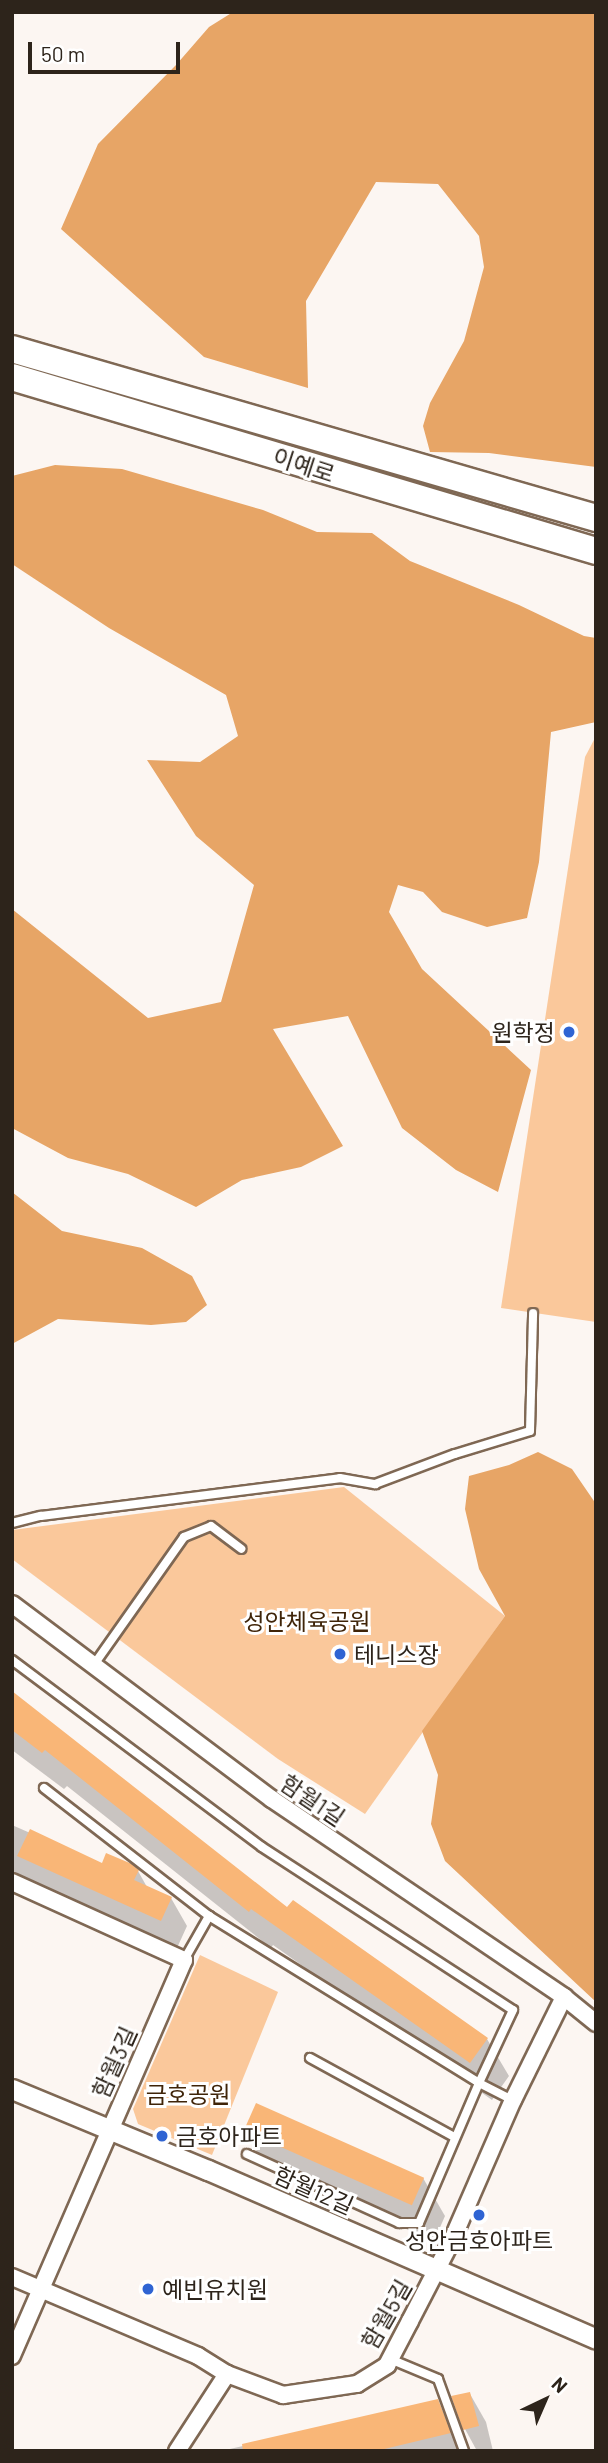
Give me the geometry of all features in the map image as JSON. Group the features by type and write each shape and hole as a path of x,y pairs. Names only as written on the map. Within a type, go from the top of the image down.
{"highway":[{"name":"이예로","path":"12,349 596,518"},
{"name":"이예로","path":"12,377 115,405 381,489 596,551"}],"street":[{"name":"함월1길","path":"12,1604 272,1800 564,1997 596,2023"},
{"path":"12,1882 184,1960"},
{"name":"함월3길","path":"12,2356 43,2291 110,2128 184,1960"},
{"name":"함월5길","path":"12,2277 198,2356 227,2374 283,2395 312,2393 357,2384 387,2365 437,2271 513,2100 564,1997"},
{"name":"함월12길","path":"12,2089 110,2128 596,2339"},
{"path":"177,2451 227,2374"}],"lane":[{"path":"12,1523 41,1516 340,1478 375,1484 455,1454 530,1431 533,1312"},
{"path":"93,1666 184,1537 211,1526 241,1549"},
{"path":"12,1660 262,1847 513,2010 454,2137 419,2223 399,2223 247,2154"},
{"path":"44,1788 209,1916 479,2083 513,2100"},
{"path":"184,1960 209,1916"},
{"path":"310,2058 454,2137"},
{"path":"390,2359 438,2378 464,2451"}],"green space":[{"name":"원학정","path":"596,736 596,1322 501,1308 585,757"},
{"name":"성안체육공원","path":"344,1487 505,1616 365,1814 278,1759 12,1559 12,1530"},
{"name":"금호공원","path":"200,1955 278,1992 212,2155 138,2124 133,2109"}],"shaded area":[{"path":"233,12 596,12 596,467 489,453 430,452 423,426 430,403 464,341 484,267 479,236 438,184 376,182 306,301 308,388 204,357 61,229 98,144 176,65 209,27"},
{"path":"55,465 122,469 263,510 317,532 372,533 410,561 519,605 584,636 596,638 596,722 551,732 539,862 527,918 487,927 442,912 423,892 398,885 389,912 422,969 531,1070 498,1192 456,1170 402,1128 348,1016 273,1029 343,1146 301,1167 242,1180 196,1207 128,1174 68,1158 12,1128 12,909 148,1018 221,1002 254,885 196,836 147,760 200,762 238,736 226,695 109,628 12,564 12,476"},
{"path":"12,1192 62,1231 142,1248 192,1276 207,1305 186,1322 151,1325 58,1319 12,1344"},
{"path":"538,1452 572,1469 596,1504 596,2002 445,1861 431,1824 438,1775 422,1731 505,1616 479,1569 465,1509 469,1476 509,1465"}],"building":[{"path":"12,1691 287,1907 293,1900 488,2038 470,2063 251,1909 249,1912 45,1750 42,1753 12,1730"},
{"path":"30,1829 102,1863 106,1853 132,1864 139,1870 134,1880 172,1897 161,1921 17,1856"},
{"path":"256,2103 424,2178 412,2205 244,2130"},
{"path":"470,2392 479,2426 463,2430 451,2396"},
{"path":"438,2399 451,2433 376,2451 243,2451 242,2444"}],"place":[{"name":"원학정","path":"569,1032"},
{"name":"테니스장","path":"340,1654"},
{"name":"금호아파트","path":"162,2136"},
{"name":"성안금호아파트","path":"479,2215"},
{"name":"예빈유치원","path":"148,2289"}]}
